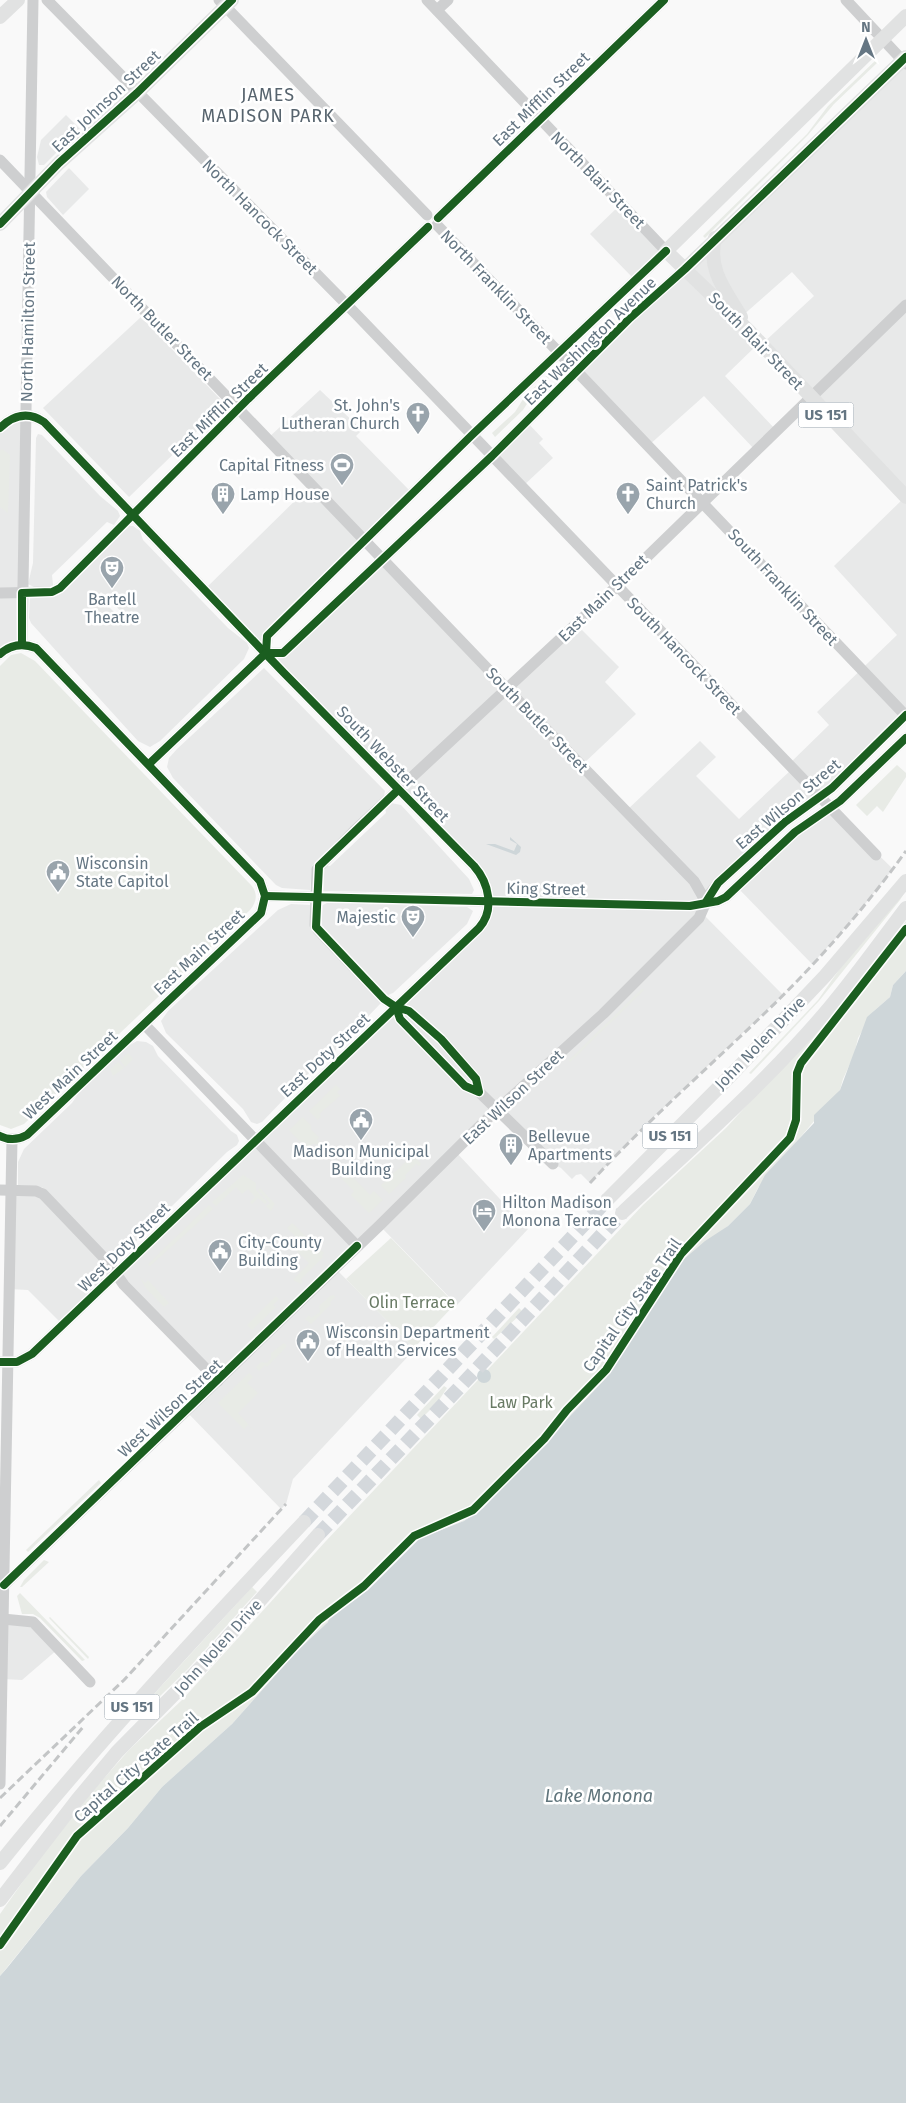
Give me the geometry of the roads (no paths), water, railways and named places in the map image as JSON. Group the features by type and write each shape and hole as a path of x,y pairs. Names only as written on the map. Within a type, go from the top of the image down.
{"main road":[{"path":"0,17 18,0"},
{"name":"East Johnson Street","path":"0,224 31,191 137,93 226,2"},
{"name":"East Washington Avenue","path":"666,251 906,16"},
{"name":"East Washington Avenue","path":"684,269 905,60"},
{"name":"US 151","path":"715,238 712,255 717,276 749,331"},
{"name":"South Blair Street","path":"666,251 749,331 906,497"},
{"name":"John Nolen Drive","path":"608,1199 733,1073 825,976 906,881"},
{"name":"John Nolen Drive","path":"622,1213 792,1049 830,1008 906,908"},
{"name":"John Nolen Drive","path":"0,1863 63,1784 212,1618 304,1522"},
{"name":"John Nolen Drive","path":"1,1898 76,1800 117,1752 202,1666 318,1535"}],"street":[{"name":"North Hamilton Street","path":"22,644 33,0"},
{"name":"North Hancock Street","path":"47,0 472,435"},
{"name":"North Blair Street","path":"427,0 666,251"},
{"path":"437,10 448,0"},
{"name":"East Mifflin Street","path":"0,593 52,592 60,588 238,409 664,0"},
{"path":"846,0 905,60"},
{"name":"North Franklin Street","path":"226,2 577,372"},
{"name":"North Butler Street","path":"0,160 364,540"},
{"name":"East Washington Avenue","path":"666,251 472,435 267,636 266,653 284,654 492,456 630,318 684,269"},
{"name":"East Main Street","path":"553,1164 479,1092 468,1089 454,1075 400,1019 396,1007 384,999 316,927 319,866 617,586 906,305"},
{"name":"South Franklin Street","path":"577,372 906,715"},
{"path":"0,428 12,418 25,416"},
{"name":"South Webster Street","path":"25,416 38,418 44,422 479,872 487,888 488,901"},
{"name":"South Hancock Street","path":"472,435 876,855"},
{"name":"South Butler Street","path":"364,540 694,880 706,902"},
{"path":"0,654 6,648 22,644 36,648 260,881 265,896"},
{"path":"149,764 266,653"},
{"name":"East Wilson Street","path":"357,1246 662,956 699,918 712,890 785,822 832,788 906,715"},
{"name":"East Wilson Street","path":"706,902 723,900 795,832 830,808 906,738"},
{"name":"East Main Street","path":"144,1024 261,913 265,896"},
{"name":"King Street","path":"265,896 690,906 706,902"},
{"name":"East Doty Street","path":"256,1140 482,925 488,901"},
{"path":"144,1024 357,1246"},
{"name":"West Main Street","path":"12,1139 20,1139 27,1135 144,1024"},
{"path":"0,1136 12,1139 5,1190 1,1585 3,1619 0,1784"},
{"name":"West Doty Street","path":"3,1363 22,1360 32,1354 256,1140"},
{"path":"5,1190 36,1191 44,1194 108,1262 124,1285 218,1381"},
{"name":"West Wilson Street","path":"1,1585 218,1381 357,1246"},
{"path":"0,1382 3,1363"},
{"path":"3,1619 32,1622 90,1682"}],"water":[{"path":"510,837 521,847 520,852 516,855 486,844 495,844 514,851 517,844 510,840"},
{"name":"Lake Monona","path":"906,971 906,2103 0,2103 0,1976 81,1876 128,1828 162,1787 232,1724 296,1652 328,1622 329,1618 368,1590 420,1538 464,1521 483,1508 606,1378 683,1260 705,1241 728,1226 750,1204 765,1175 814,1123 814,1115 840,1090 867,1017 890,997 893,985"},
{"path":"481,1369 487,1369 491,1376 487,1383 481,1383 477,1379 477,1373"}],"tunnel":[{"path":"304,1522 608,1199"},
{"path":"318,1535 458,1389 622,1213"}],"railway":[{"path":"590,1183 611,1160 767,1011 804,973 857,914 906,851"},
{"path":"0,1798 124,1680 286,1504"},
{"path":"0,1826 83,1727"}],"place":[{"name":"St. John's Lutheran Church","path":"418,435"},
{"name":"Capital Fitness","path":"342,486"},
{"name":"Lamp House","path":"223,515"},
{"name":"Saint Patrick's Church","path":"628,515"},
{"name":"Bartell Theatre","path":"112,589"},
{"name":"Wisconsin State Capitol","path":"58,893"},
{"name":"Majestic","path":"413,938"},
{"name":"Madison Municipal Building","path":"361,1141"},
{"name":"Bellevue Apartments","path":"511,1166"},
{"name":"Hilton Madison Monona Terrace","path":"484,1232"},
{"name":"City-County Building","path":"220,1272"},
{"name":"Wisconsin Department of Health Services","path":"308,1362"}],"district":[{"name":"JAMES MADISON PARK","path":"268,105"}],"park label":[{"name":"Olin Terrace","path":"412,1302"},
{"name":"Law Park","path":"521,1402"}]}
